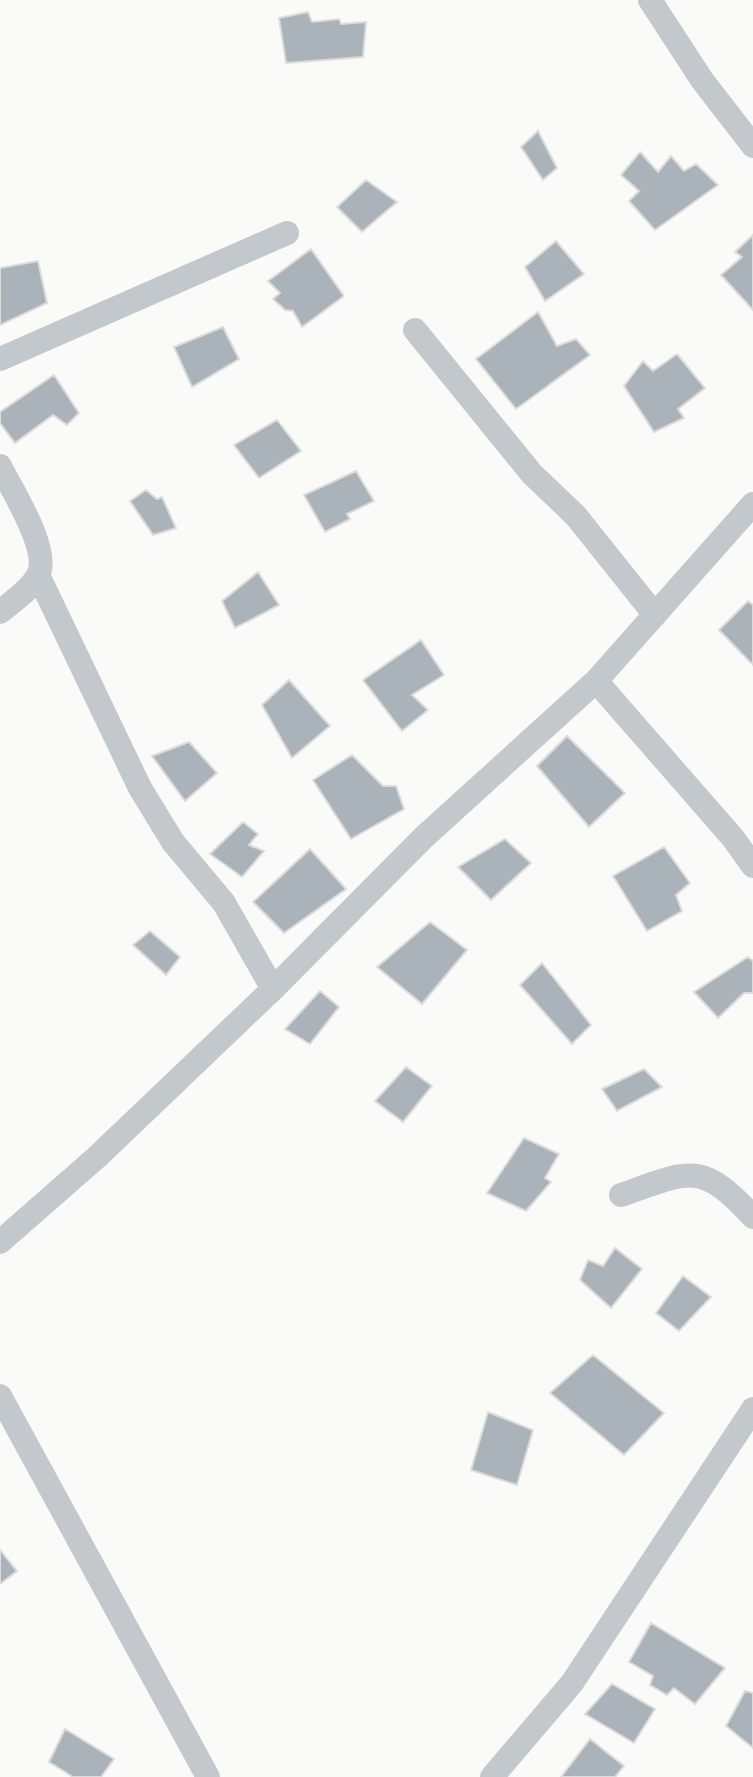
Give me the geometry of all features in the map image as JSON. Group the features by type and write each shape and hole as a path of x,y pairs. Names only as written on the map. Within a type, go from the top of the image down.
{"street":[{"path":"650,0 702,80 753,146"},
{"path":"0,359 287,233"},
{"path":"415,330 532,474 576,516 655,615"},
{"path":"0,466 36,541 41,562 38,575 0,612"},
{"path":"0,1242 97,1157 274,989 424,837 596,681 753,504"},
{"path":"38,575 140,788 173,842 225,903 274,989"},
{"path":"596,681 733,838 753,866"},
{"path":"621,1195 694,1173 711,1178 753,1217"},
{"path":"0,1396 208,1777"},
{"path":"492,1777 572,1683 753,1409"}],"building":[{"path":"308,12 312,22 339,19 341,24 366,22 363,57 286,63 279,18"},
{"path":"538,131 557,168 543,180 521,147"},
{"path":"640,152 658,172 671,156 684,171 696,164 718,185 655,230 629,201 639,191 621,175"},
{"path":"366,180 397,202 362,232 337,207"},
{"path":"753,235 753,310 721,275 742,257 735,252"},
{"path":"556,241 584,274 545,301 525,267"},
{"path":"311,249 344,296 302,327 293,311 285,310 273,299 280,293 268,281"},
{"path":"38,261 47,303 0,325 0,268"},
{"path":"538,312 557,346 576,339 590,355 516,409 476,359"},
{"path":"223,327 239,359 192,387 174,347"},
{"path":"677,354 705,388 678,409 684,418 654,432 624,386 643,361 653,371"},
{"path":"54,375 79,413 67,425 53,415 15,443 0,423 0,412"},
{"path":"277,420 301,451 259,478 234,445"},
{"path":"356,471 374,501 347,514 350,519 325,532 304,495"},
{"path":"146,490 157,499 162,497 176,528 153,535 130,501"},
{"path":"258,572 279,605 235,628 222,601"},
{"path":"748,601 753,605 753,665 719,630"},
{"path":"421,640 444,675 412,695 428,710 402,731 363,680"},
{"path":"289,680 330,726 292,758 262,705"},
{"path":"567,736 625,793 589,827 537,766"},
{"path":"189,742 217,773 185,801 152,756"},
{"path":"352,755 383,786 396,786 404,809 351,839 313,780"},
{"path":"243,822 258,834 249,845 264,851 242,877 210,854"},
{"path":"505,839 531,863 491,900 458,867"},
{"path":"664,847 690,883 676,895 682,911 647,931 613,876"},
{"path":"310,849 346,889 284,933 253,902"},
{"path":"430,922 467,950 422,1004 377,967"},
{"path":"150,931 180,957 166,975 133,945"},
{"path":"748,957 753,961 753,993 744,993 718,1018 694,992"},
{"path":"542,963 591,1025 572,1044 520,985"},
{"path":"320,991 339,1007 310,1044 285,1029"},
{"path":"406,1067 432,1086 403,1122 375,1101"},
{"path":"644,1069 662,1087 617,1111 602,1089"},
{"path":"524,1138 559,1154 545,1178 551,1182 526,1211 487,1193"},
{"path":"615,1248 642,1269 611,1308 580,1280 588,1260 603,1266"},
{"path":"683,1276 711,1297 679,1331 656,1313"},
{"path":"593,1355 664,1413 624,1455 550,1393"},
{"path":"488,1412 533,1430 517,1485 471,1470"},
{"path":"0,1550 17,1571 0,1584"},
{"path":"651,1623 725,1668 695,1704 674,1688 667,1695 650,1685 653,1676 629,1662"},
{"path":"612,1684 655,1709 634,1743 585,1714"},
{"path":"745,1691 753,1693 753,1748 726,1726"},
{"path":"65,1729 114,1759 101,1777 73,1777 49,1762"},
{"path":"590,1739 624,1766 615,1777 561,1777"}]}
